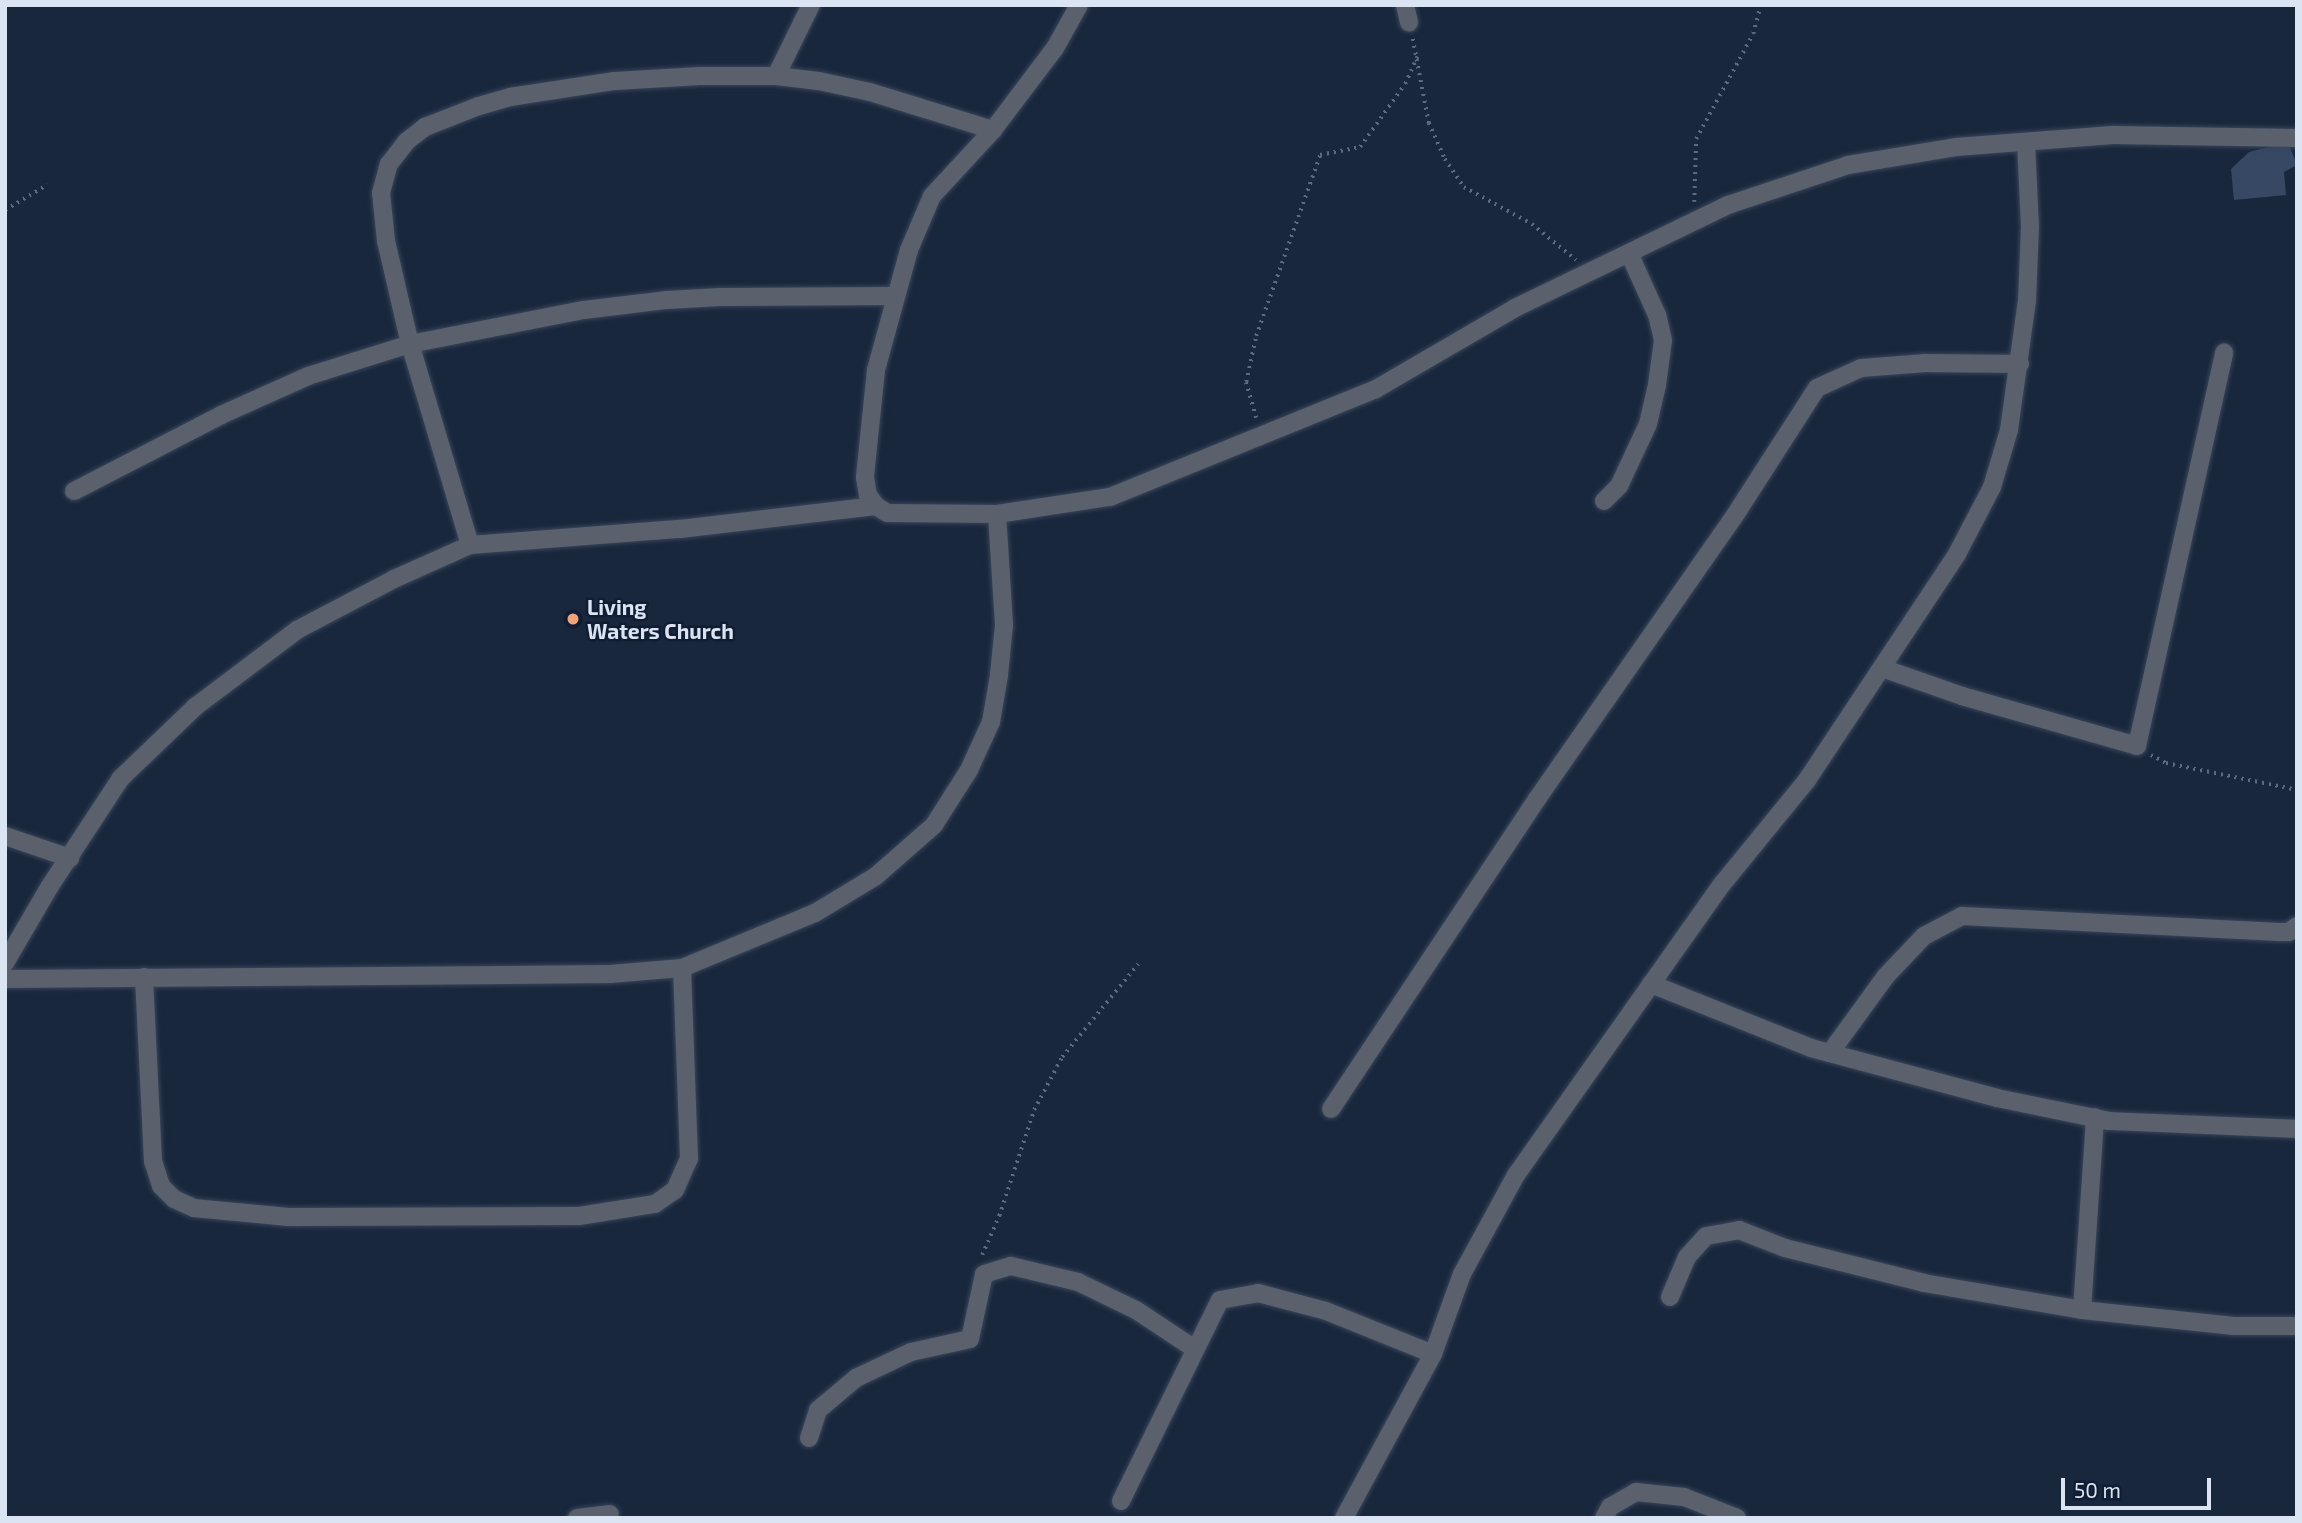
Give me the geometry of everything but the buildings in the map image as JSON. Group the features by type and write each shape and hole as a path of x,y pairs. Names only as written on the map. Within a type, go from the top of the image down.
{"street":[{"path":"776,76 811,5"},
{"path":"1079,5 1055,48 993,130 933,196 909,250 894,296 876,370 864,477 868,495 876,506 887,513 997,514 1110,497 1376,388 1515,308 1728,205 1848,165 1956,147 2113,135 2297,138"},
{"path":"470,545 410,344 386,241 382,193 389,164 397,151 425,127 510,97 615,82 776,76 870,92 993,130"},
{"path":"1344,1518 1433,1354 1462,1274 1516,1175 1723,883 1807,780 1957,554 1992,487 2009,429 2021,364 2030,227 2026,142"},
{"path":"1604,501 1619,486 1648,424 1663,340 1657,315 1629,253"},
{"path":"75,491 221,415 295,382 410,344 584,310 667,300 720,296 894,296"},
{"path":"1882,668 1962,696 2137,746 2224,352"},
{"path":"1331,1109 1537,799 1739,509 1817,388 1861,368 1926,363 2021,364"},
{"path":"5,963 121,778 195,707 297,630 394,579 470,545 680,528 876,506"},
{"path":"5,979 610,974 682,968 815,913 876,876 934,825 969,770 991,722 1004,625 997,514"},
{"path":"5,836 69,858"},
{"path":"1830,1054 1886,976 1924,936 1962,916 2280,932 2289,932 2297,926"},
{"path":"144,977 153,1161 161,1186 174,1199 194,1208 289,1216 579,1216 654,1204 675,1190 688,1159 682,968"},
{"path":"1651,984 1830,1054 1997,1098 2095,1117 2245,1129 2297,1129"},
{"path":"2081,1310 2095,1117"},
{"path":"1670,1297 1687,1256 1706,1237 1739,1230 1785,1248 1924,1283 2081,1310 2234,1326 2297,1326"},
{"path":"808,1438 818,1410 856,1378 911,1352 970,1339 984,1274 1011,1266 1078,1282 1136,1310 1195,1349"},
{"path":"1121,1501 1220,1300 1258,1293 1326,1311 1433,1354"},
{"path":"1604,1518 1610,1507 1636,1492 1684,1497 1737,1518"},
{"path":"577,1518 610,1514"}],"path":[{"path":"1694,222 1696,139 1753,34 1761,5"},
{"path":"1407,14 1429,123 1446,159 1464,187 1532,224 1590,272"},
{"path":"1261,436 1246,382 1248,370 1270,290 1320,155 1360,147 1405,83 1417,57"},
{"path":"5,210 47,184"},
{"path":"2137,746 2166,763 2297,790"},
{"path":"984,1274 982,1253 999,1216 1034,1110 1062,1057 1138,964"}],"shaded area":[{"path":"2288,142 2297,165 2284,172 2286,195 2234,200 2231,169 2249,152"}],"place":[{"name":"Living Waters Church","path":"573,619"}]}
